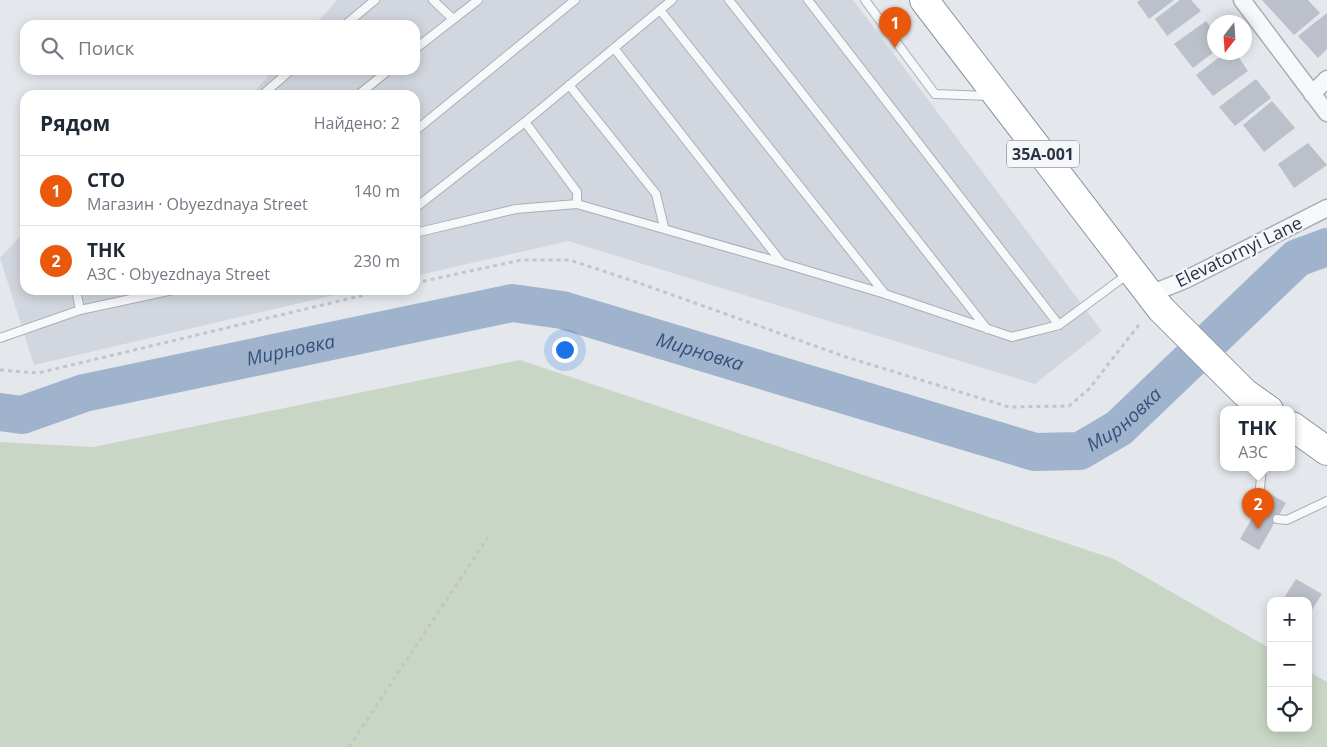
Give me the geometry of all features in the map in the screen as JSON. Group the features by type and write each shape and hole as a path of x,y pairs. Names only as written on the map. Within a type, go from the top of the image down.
{"highway":[{"name":"35А-001","path":"924,0 1155,302 1245,393 1263,406"},
{"path":"1295,428 1327,451"}],"street":[{"path":"1242,0 1327,113"},
{"path":"1312,94 1327,79"},
{"name":"Elevatornyi Lane","path":"1155,302 1185,280 1327,208"}],"lane":[{"path":"351,20 375,0"},
{"path":"434,0 453,19"},
{"path":"420,45 478,0"},
{"path":"420,127 575,0"},
{"path":"420,204 525,122 672,0"},
{"path":"728,0 988,329"},
{"path":"808,0 1059,325"},
{"path":"865,0 935,94 998,97"},
{"path":"660,10 886,294"},
{"path":"614,48 782,262"},
{"path":"268,90 286,75"},
{"path":"364,90 383,75"},
{"path":"569,85 656,194 664,228"},
{"path":"525,122 577,192 577,204"},
{"path":"420,232 516,209 577,204 782,262 886,294 1012,337 1059,325 1132,271"},
{"path":"77,295 80,310"},
{"path":"0,338 80,310 134,295"},
{"path":"1258,507 1262,471"},
{"path":"1277,519 1287,520 1327,501"}],"path":[{"path":"420,282 521,260 570,260 846,356 1009,407 1068,406 1088,389 1155,302"},
{"path":"0,370 38,373 364,295"},
{"path":"349,747 490,534"}],"shaded area":[{"path":"337,0 853,0 1102,331 1035,384 568,241 420,275 420,90 256,90 269,75 420,75 420,20 319,20"},
{"path":"20,236 20,295 335,295 34,365 0,258"}],"green space":[{"path":"520,360 1114,559 1267,647 1267,732 1312,732 1312,673 1327,682 1327,747 0,747 0,442 93,447"}],"building":[{"path":"1140,0 1174,0 1149,19 1137,2"},
{"path":"1180,0 1191,0 1201,11 1167,36 1155,19"},
{"path":"1262,0 1308,0 1320,13 1294,35"},
{"path":"1327,13 1327,49 1318,58 1298,36"},
{"path":"1206,21 1207,22 1207,57 1193,68 1174,44"},
{"path":"1216,60 1240,60 1248,71 1213,96 1196,75"},
{"path":"1256,79 1271,98 1235,126 1219,107"},
{"path":"1272,101 1295,128 1264,152 1243,125"},
{"path":"1308,143 1327,165 1294,188 1278,164"},
{"path":"1267,492 1286,503 1259,550 1240,539"},
{"path":"1296,579 1322,594 1312,610 1312,597 1285,597"}],"waterway":[{"name":"Мирновка","path":"0,412 22,415 84,393 512,303 562,310 1035,452 1080,451 1119,428 1297,258 1327,247"}],"place":[{"name":"СТО","path":"895,48"},
{"name":"ТНК","path":"1258,529"}]}
